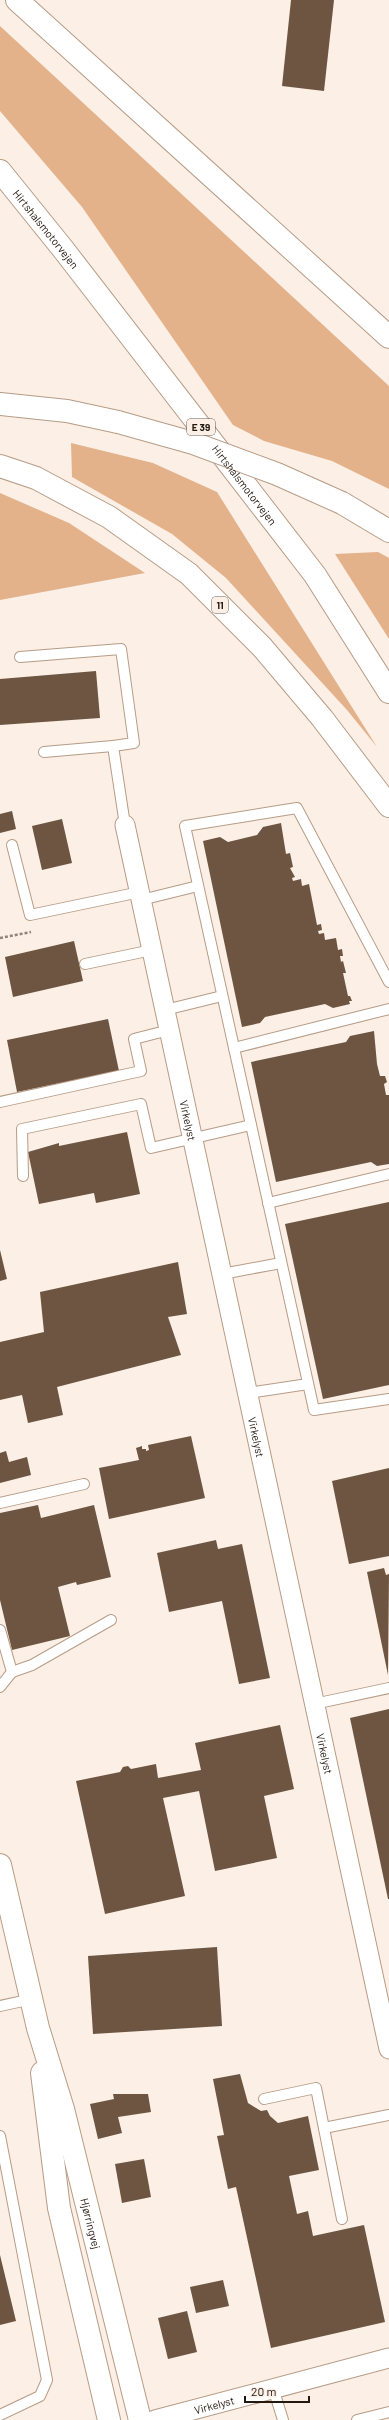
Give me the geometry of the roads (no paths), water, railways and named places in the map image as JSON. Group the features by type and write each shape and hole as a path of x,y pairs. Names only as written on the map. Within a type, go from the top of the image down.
{"main road":[{"path":"17,0 389,337"},
{"name":"Hirtshalsmotorvejen","path":"0,172 62,249 315,574 389,692"},
{"path":"0,404 67,411 118,422 193,443 277,474 342,503 389,531"},
{"name":"11","path":"0,466 36,478 109,518 188,574 262,647 322,718 389,806"},
{"name":"Hjørringvej","path":"0,1865 5,1913 32,1999 38,2028 63,2109 140,2420"},
{"name":"Hjørringvej","path":"38,2028 46,2112 59,2208 109,2420"}],"street":[{"name":"Virkelyst","path":"125,825 314,1704 386,2023 389,2049"},
{"name":"Virkelyst","path":"155,2420 389,2358"}],"lane":[{"path":"20,657 121,649 134,743 44,752"},
{"path":"113,746 125,825"},
{"path":"389,982 297,808 185,826 314,1410 389,1399"},
{"path":"12,844 30,915 198,886"},
{"path":"85,964 152,950"},
{"path":"165,1010 222,996"},
{"path":"234,1048 389,1009"},
{"path":"0,1102 141,1071 134,1039 169,1030"},
{"path":"23,1176 22,1129 141,1104 151,1148 193,1140 251,1125"},
{"path":"268,1203 389,1174"},
{"path":"222,1274 281,1263"},
{"path":"248,1393 308,1384"},
{"path":"0,1503 84,1484"},
{"path":"0,1687 12,1672 32,1665 111,1620"},
{"path":"0,1630 12,1672"},
{"path":"314,1704 389,1688"},
{"path":"0,2006 32,1999"},
{"path":"264,2099 316,2088 342,2219"},
{"path":"324,2128 389,2115"},
{"path":"0,2136 47,2380 40,2396 0,2416"},
{"path":"273,2388 283,2420"},
{"path":"357,2420 389,2412"}]}
